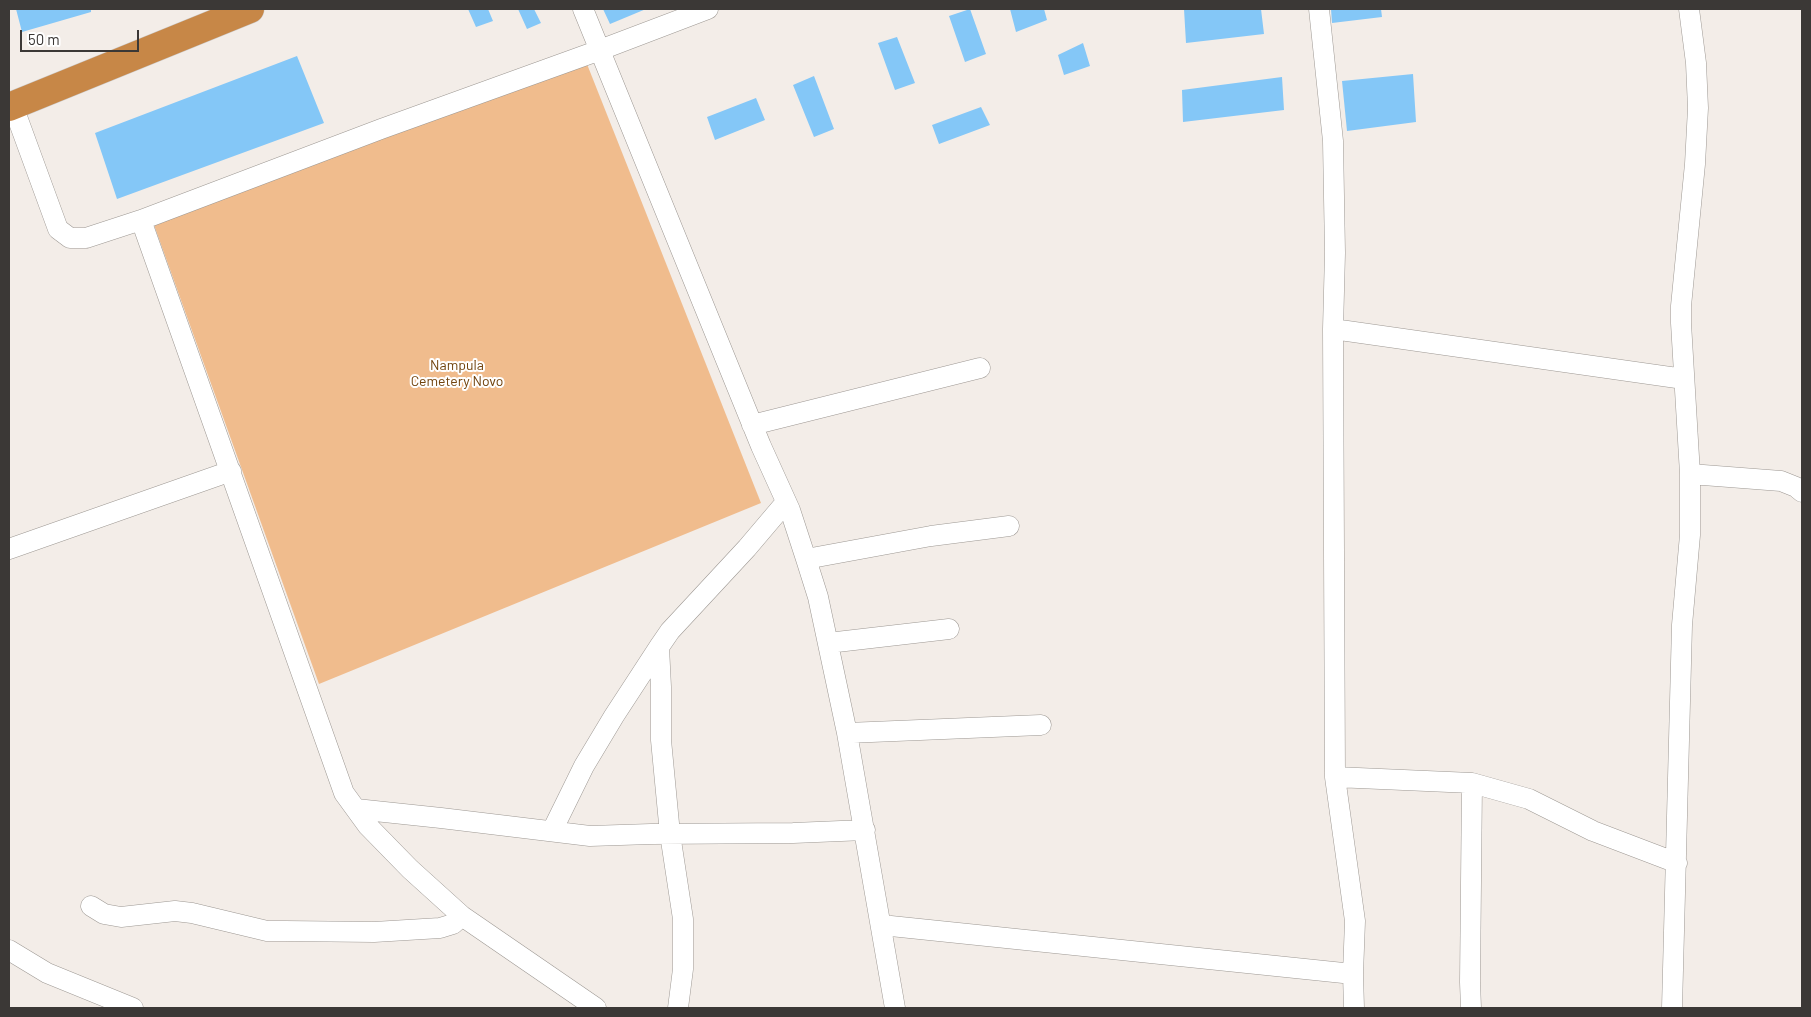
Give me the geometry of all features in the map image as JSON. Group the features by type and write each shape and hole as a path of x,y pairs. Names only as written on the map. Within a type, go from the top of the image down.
{"highway":[{"path":"11,106 250,9"}],"street":[{"path":"583,9 752,424 786,502 818,597 847,733 895,1008"},
{"path":"11,106 58,229 70,238 86,238 141,220 390,125 600,50 708,9"},
{"path":"1319,9 1333,141 1335,253 1333,329 1335,777 1355,920 1354,1008"},
{"path":"1672,1008 1682,625 1690,535 1690,474 1681,306 1695,164 1698,108 1696,63 1689,9"},
{"path":"141,220 344,793 368,826 410,869 462,916 596,1008"},
{"path":"1333,329 1684,379"},
{"path":"752,424 980,368"},
{"path":"9,549 231,471"},
{"path":"1690,474 1781,481 1796,487 1802,492"},
{"path":"552,831 584,766 614,716 670,631 747,548 786,502"},
{"path":"806,559 931,536 1009,526"},
{"path":"828,643 949,629"},
{"path":"659,647 662,687 661,740 670,834 683,919 683,969 678,1008"},
{"path":"847,733 1041,725"},
{"path":"1335,777 1472,783 1529,799 1593,832 1677,863"},
{"path":"1472,783 1470,982 1472,1008"},
{"path":"356,809 590,836 865,830"},
{"path":"91,906 104,914 121,917 175,910 267,931 374,932 440,928 453,924 462,916"},
{"path":"881,925 1353,974"},
{"path":"9,950 47,973 133,1008"}],"green space":[{"name":"Nampula Cemetery Novo","path":"581,49 761,503 319,684 154,225"}],"building":[{"path":"16,9 91,9 91,12 22,32"},
{"path":"468,9 488,9 493,21 476,27"},
{"path":"518,9 534,9 541,23 527,29"},
{"path":"603,9 646,9 610,24"},
{"path":"970,9 986,54 965,62 949,16"},
{"path":"1010,9 1044,9 1047,20 1016,32"},
{"path":"1184,9 1261,9 1264,34 1186,43"},
{"path":"1331,9 1381,9 1382,17 1332,23"},
{"path":"897,37 915,83 895,90 878,43"},
{"path":"1083,43 1090,66 1064,75 1058,55"},
{"path":"297,56 324,123 117,199 95,133"},
{"path":"1413,74 1416,122 1347,131 1342,81"},
{"path":"814,76 834,129 814,137 793,85"},
{"path":"1282,77 1284,110 1183,122 1182,90"},
{"path":"756,98 765,120 715,140 707,117"},
{"path":"981,107 990,125 939,144 932,125"}]}
